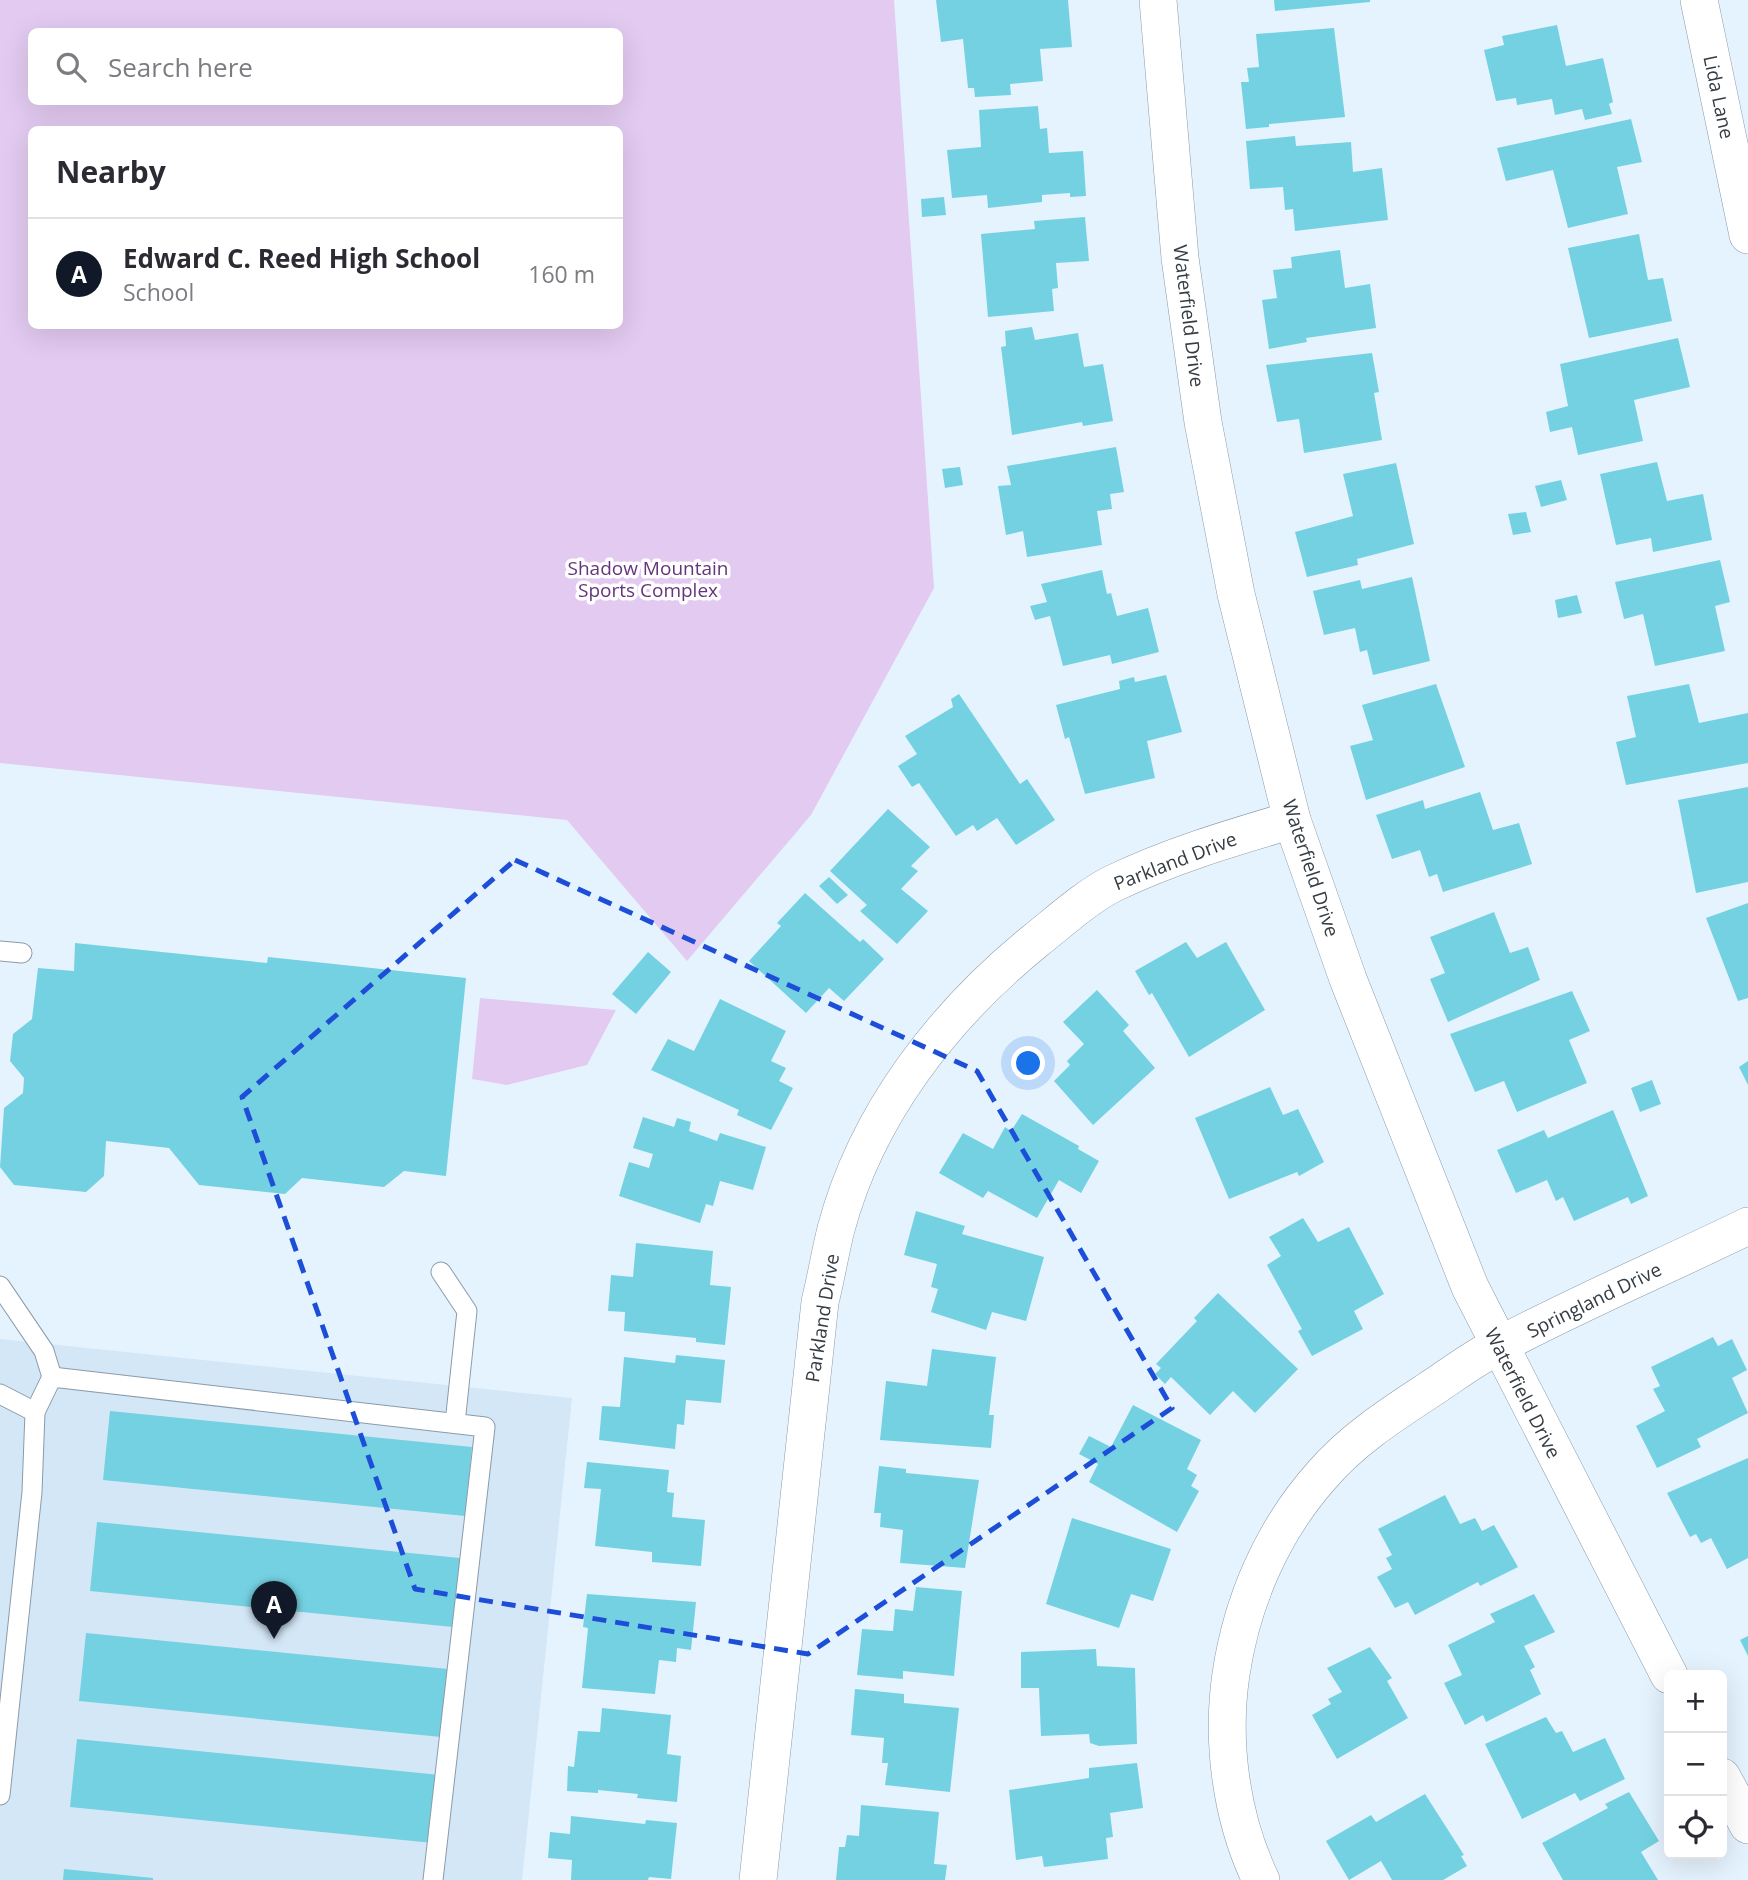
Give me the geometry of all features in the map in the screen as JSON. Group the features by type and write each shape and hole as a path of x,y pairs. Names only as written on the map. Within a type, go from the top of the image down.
{"street":[{"name":"Waterfield Drive","path":"1158,0 1180,258 1203,422 1236,594 1292,820 1348,979 1470,1287 1666,1670"},
{"name":"Lida Lane","path":"1699,0 1748,234"},
{"name":"Parkland Drive","path":"758,1880 820,1302 837,1227 862,1159 896,1094 939,1033 992,976 1051,928 1109,886 1141,871 1218,842 1292,820"},
{"name":"Springland Drive","path":"1262,1880 1238,1814 1228,1755 1228,1696 1237,1637 1257,1577 1283,1525 1322,1475 1368,1431 1498,1346 1748,1226"},
{"path":"1727,1786 1748,1825"}],"lane":[{"path":"0,951 22,953"},
{"path":"441,1272 467,1311 455,1423"},
{"path":"0,1286 44,1351 52,1377 35,1412 32,1492 0,1795"},
{"path":"52,1377 485,1427 433,1880"},
{"path":"0,1394 35,1412"}],"highlighted area":[{"path":"515,860 977,1071 1172,1408 808,1654 415,1589 242,1097"}],"shaded area":[{"path":"0,1339 572,1398 522,1880 0,1880"}],"green space":[{"name":"Shadow Mountain Sports Complex","path":"0,0 894,0 934,588 811,815 687,961 567,820 0,763"},
{"path":"480,998 616,1010 587,1065 507,1085 472,1079"}],"building":[{"path":"936,0 1068,0 1072,47 1040,49 1043,81 1010,84 1011,95 975,97 974,88 968,88 963,39 941,42"},
{"path":"1274,0 1370,0 1370,2 1275,11"},
{"path":"1557,25 1566,66 1603,58 1613,102 1609,104 1612,114 1585,120 1582,109 1555,115 1552,99 1517,105 1516,98 1496,101 1484,50 1504,45 1502,36"},
{"path":"1334,28 1345,117 1269,124 1269,127 1246,129 1241,82 1249,82 1247,68 1259,67 1256,34"},
{"path":"1038,106 1040,129 1047,128 1049,153 1083,151 1086,196 1070,197 1070,193 1042,195 1042,202 988,208 987,195 952,198 947,150 981,147 979,110"},
{"path":"1631,119 1642,162 1617,167 1628,214 1568,228 1553,170 1506,181 1497,148"},
{"path":"1295,136 1296,146 1351,142 1353,172 1382,168 1388,220 1295,231 1293,209 1285,210 1283,187 1250,189 1246,141"},
{"path":"944,197 946,215 922,217 921,199"},
{"path":"1085,217 1089,261 1056,263 1058,288 1052,289 1054,311 988,317 981,234 1035,229 1034,221"},
{"path":"1639,234 1648,280 1663,278 1672,321 1589,338 1568,248"},
{"path":"1340,250 1345,288 1370,284 1376,328 1306,338 1307,342 1269,349 1262,300 1277,298 1273,270 1292,268 1291,257"},
{"path":"1032,327 1035,340 1078,333 1084,367 1103,364 1113,421 1083,426 1082,422 1012,435 1001,347 1006,346 1005,331"},
{"path":"1678,338 1690,387 1634,400 1643,441 1578,455 1572,427 1550,432 1546,412 1568,406 1560,364"},
{"path":"1372,353 1379,392 1374,393 1382,440 1304,453 1299,419 1277,422 1266,365"},
{"path":"1116,447 1124,492 1110,494 1112,509 1097,511 1102,545 1027,557 1023,531 1006,535 998,486 1011,485 1007,466"},
{"path":"1657,462 1667,501 1703,494 1712,540 1653,552 1651,538 1616,545 1600,474"},
{"path":"1396,463 1414,544 1357,559 1358,565 1307,577 1295,532 1353,516 1343,474"},
{"path":"960,467 963,485 945,488 942,469"},
{"path":"1561,480 1567,500 1541,507 1535,486"},
{"path":"1526,512 1531,532 1513,535 1508,514"},
{"path":"1720,560 1730,602 1715,606 1725,651 1655,666 1643,614 1624,619 1615,582"},
{"path":"1102,570 1107,594 1111,593 1117,616 1148,608 1159,652 1112,664 1110,655 1063,666 1050,616 1035,620 1030,606 1047,602 1041,584"},
{"path":"1412,577 1430,661 1373,675 1367,650 1360,652 1355,628 1324,635 1313,591 1360,580 1362,589"},
{"path":"1577,595 1582,613 1558,618 1555,600"},
{"path":"1166,675 1182,732 1147,741 1155,778 1085,794 1069,737 1065,739 1056,705 1120,689 1119,681 1134,677 1135,682"},
{"path":"1436,684 1465,767 1366,800 1350,746 1373,740 1362,705"},
{"path":"1689,684 1699,723 1748,713 1748,763 1626,785 1616,742 1636,737 1627,696"},
{"path":"959,694 1020,784 1027,779 1055,820 1016,845 997,818 977,831 973,825 956,836 919,783 912,787 898,766 917,754 905,736 953,707 951,699"},
{"path":"1748,787 1748,882 1696,893 1678,800"},
{"path":"1480,792 1493,830 1519,823 1532,864 1443,892 1437,874 1429,877 1420,850 1392,859 1376,815 1423,800 1425,809"},
{"path":"888,809 930,847 911,866 918,871 901,889 928,911 897,944 860,911 867,905 830,871"},
{"path":"829,877 848,895 837,904 819,886"},
{"path":"805,893 860,942 863,939 884,959 844,1001 829,988 806,1013 749,961 781,926 777,923"},
{"path":"1748,903 1748,998 1738,1001 1706,918"},
{"path":"1494,912 1510,953 1528,947 1540,980 1448,1022 1430,979 1445,973 1430,937"},
{"path":"1186,942 1197,958 1226,942 1265,1010 1189,1057 1152,993 1149,995 1135,971"},
{"path":"75,943 267,963 268,957 466,978 446,1176 404,1171 384,1187 302,1178 285,1194 199,1185 169,1148 106,1141 104,1176 86,1192 14,1185 0,1167 4,1108 23,1093 24,1078 10,1061 13,1034 32,1019 38,968 74,971"},
{"path":"648,952 671,972 636,1014 612,994"},
{"path":"1097,990 1129,1025 1123,1031 1155,1068 1093,1125 1054,1081 1070,1065 1067,1061 1084,1044 1063,1022"},
{"path":"1572,991 1590,1031 1569,1040 1587,1083 1517,1112 1504,1081 1475,1092 1450,1034"},
{"path":"720,999 786,1031 771,1061 786,1068 779,1081 793,1088 771,1130 737,1115 739,1110 651,1070 668,1039 694,1051"},
{"path":"1748,1061 1748,1085 1739,1067"},
{"path":"1652,1080 1661,1104 1640,1112 1631,1088"},
{"path":"1270,1087 1283,1115 1298,1109 1324,1162 1299,1176 1297,1172 1229,1199 1195,1118"},
{"path":"1613,1110 1648,1196 1631,1204 1628,1197 1574,1221 1563,1197 1556,1201 1547,1180 1516,1193 1497,1150 1544,1130 1548,1138"},
{"path":"1022,1114 1079,1146 1078,1149 1099,1161 1081,1193 1059,1180 1037,1218 988,1191 983,1198 939,1173 963,1133 993,1149 1005,1127 1011,1131"},
{"path":"643,1117 674,1127 677,1118 691,1122 689,1131 717,1141 720,1133 766,1147 753,1190 720,1181 713,1206 706,1204 700,1223 619,1196 629,1162 649,1168 653,1154 633,1148"},
{"path":"916,1211 965,1226 962,1234 1044,1257 1026,1321 992,1312 986,1330 931,1312 938,1289 931,1287 937,1264 904,1255"},
{"path":"1303,1218 1318,1242 1349,1227 1384,1294 1354,1311 1363,1329 1312,1356 1298,1331 1302,1329 1267,1265 1281,1256 1269,1237"},
{"path":"636,1243 713,1251 710,1285 731,1287 725,1345 696,1342 696,1338 624,1331 625,1312 608,1311 611,1275 633,1277"},
{"path":"1218,1293 1298,1369 1255,1413 1233,1391 1210,1415 1171,1377 1165,1384 1155,1374 1161,1368 1156,1364 1197,1321 1194,1318"},
{"path":"1713,1337 1718,1346 1732,1339 1747,1370 1732,1378 1748,1413 1697,1439 1701,1447 1657,1468 1636,1426 1665,1411 1653,1389 1660,1386 1651,1367"},
{"path":"932,1349 996,1357 989,1415 994,1415 991,1448 880,1440 886,1381 927,1386"},
{"path":"676,1355 725,1360 721,1403 686,1400 684,1425 677,1424 675,1449 599,1440 602,1406 620,1407 624,1357 675,1363"},
{"path":"1133,1405 1201,1440 1187,1469 1197,1475 1191,1486 1199,1491 1177,1532 1089,1482 1098,1464 1079,1454 1089,1436 1111,1447"},
{"path":"110,1411 472,1447 465,1516 103,1480"},
{"path":"1748,1458 1748,1558 1727,1569 1711,1538 1701,1543 1696,1534 1690,1537 1667,1493"},
{"path":"587,1462 669,1470 667,1492 674,1493 672,1517 705,1520 701,1566 652,1562 652,1552 595,1546 601,1489 584,1488"},
{"path":"879,1466 906,1469 906,1473 979,1480 965,1568 900,1563 903,1530 880,1527 881,1513 874,1513"},
{"path":"1445,1495 1460,1524 1475,1518 1482,1531 1494,1525 1518,1567 1480,1586 1478,1582 1415,1615 1408,1602 1395,1608 1377,1577 1392,1569 1386,1558 1392,1555 1378,1529"},
{"path":"1072,1518 1171,1549 1153,1601 1131,1594 1119,1628 1046,1604"},
{"path":"97,1522 460,1558 453,1627 90,1591"},
{"path":"916,1587 962,1591 954,1676 903,1671 903,1679 857,1675 862,1629 893,1631 895,1609 913,1611"},
{"path":"587,1594 696,1602 691,1650 677,1648 676,1662 659,1660 655,1694 582,1688 588,1628 583,1627"},
{"path":"1534,1594 1555,1632 1524,1646 1535,1667 1530,1670 1541,1694 1486,1722 1483,1715 1465,1725 1444,1683 1462,1675 1448,1645 1495,1622 1490,1614"},
{"path":"86,1633 448,1669 441,1737 79,1701"},
{"path":"1748,1636 1748,1656 1740,1640"},
{"path":"1370,1647 1392,1678 1387,1681 1408,1718 1337,1759 1312,1715 1331,1704 1328,1699 1342,1692 1327,1668"},
{"path":"1096,1649 1097,1666 1135,1668 1137,1744 1099,1746 1090,1743 1089,1734 1041,1736 1039,1688 1021,1688 1021,1652"},
{"path":"855,1689 904,1694 904,1703 959,1708 950,1792 885,1785 888,1763 882,1763 884,1738 851,1735"},
{"path":"602,1708 671,1715 667,1754 681,1756 677,1802 598,1790 598,1793 567,1791 568,1766 574,1767 578,1731 600,1732"},
{"path":"1546,1717 1556,1733 1562,1731 1573,1752 1605,1738 1625,1779 1580,1801 1575,1793 1522,1819 1485,1744"},
{"path":"77,1739 440,1775 433,1843 70,1807"},
{"path":"1137,1763 1143,1808 1110,1813 1113,1837 1106,1838 1108,1859 1044,1867 1042,1856 1016,1860 1009,1790 1089,1778 1089,1768"},
{"path":"1629,1792 1659,1841 1641,1852 1658,1880 1563,1880 1542,1843 1608,1808 1605,1804"},
{"path":"1425,1794 1464,1855 1461,1856 1467,1866 1443,1880 1392,1880 1381,1861 1349,1880 1326,1841 1371,1815 1376,1822"},
{"path":"861,1805 939,1812 934,1864 947,1865 945,1880 836,1880 839,1847 845,1847 847,1835 859,1836"},
{"path":"571,1816 645,1824 646,1820 677,1823 671,1879 649,1877 648,1880 571,1880 572,1860 548,1858 550,1832 570,1834"},
{"path":"64,1869 153,1878 153,1880 63,1880"}],"place":[{"name":"Edward C. Reed High School","path":"274,1639"}]}
